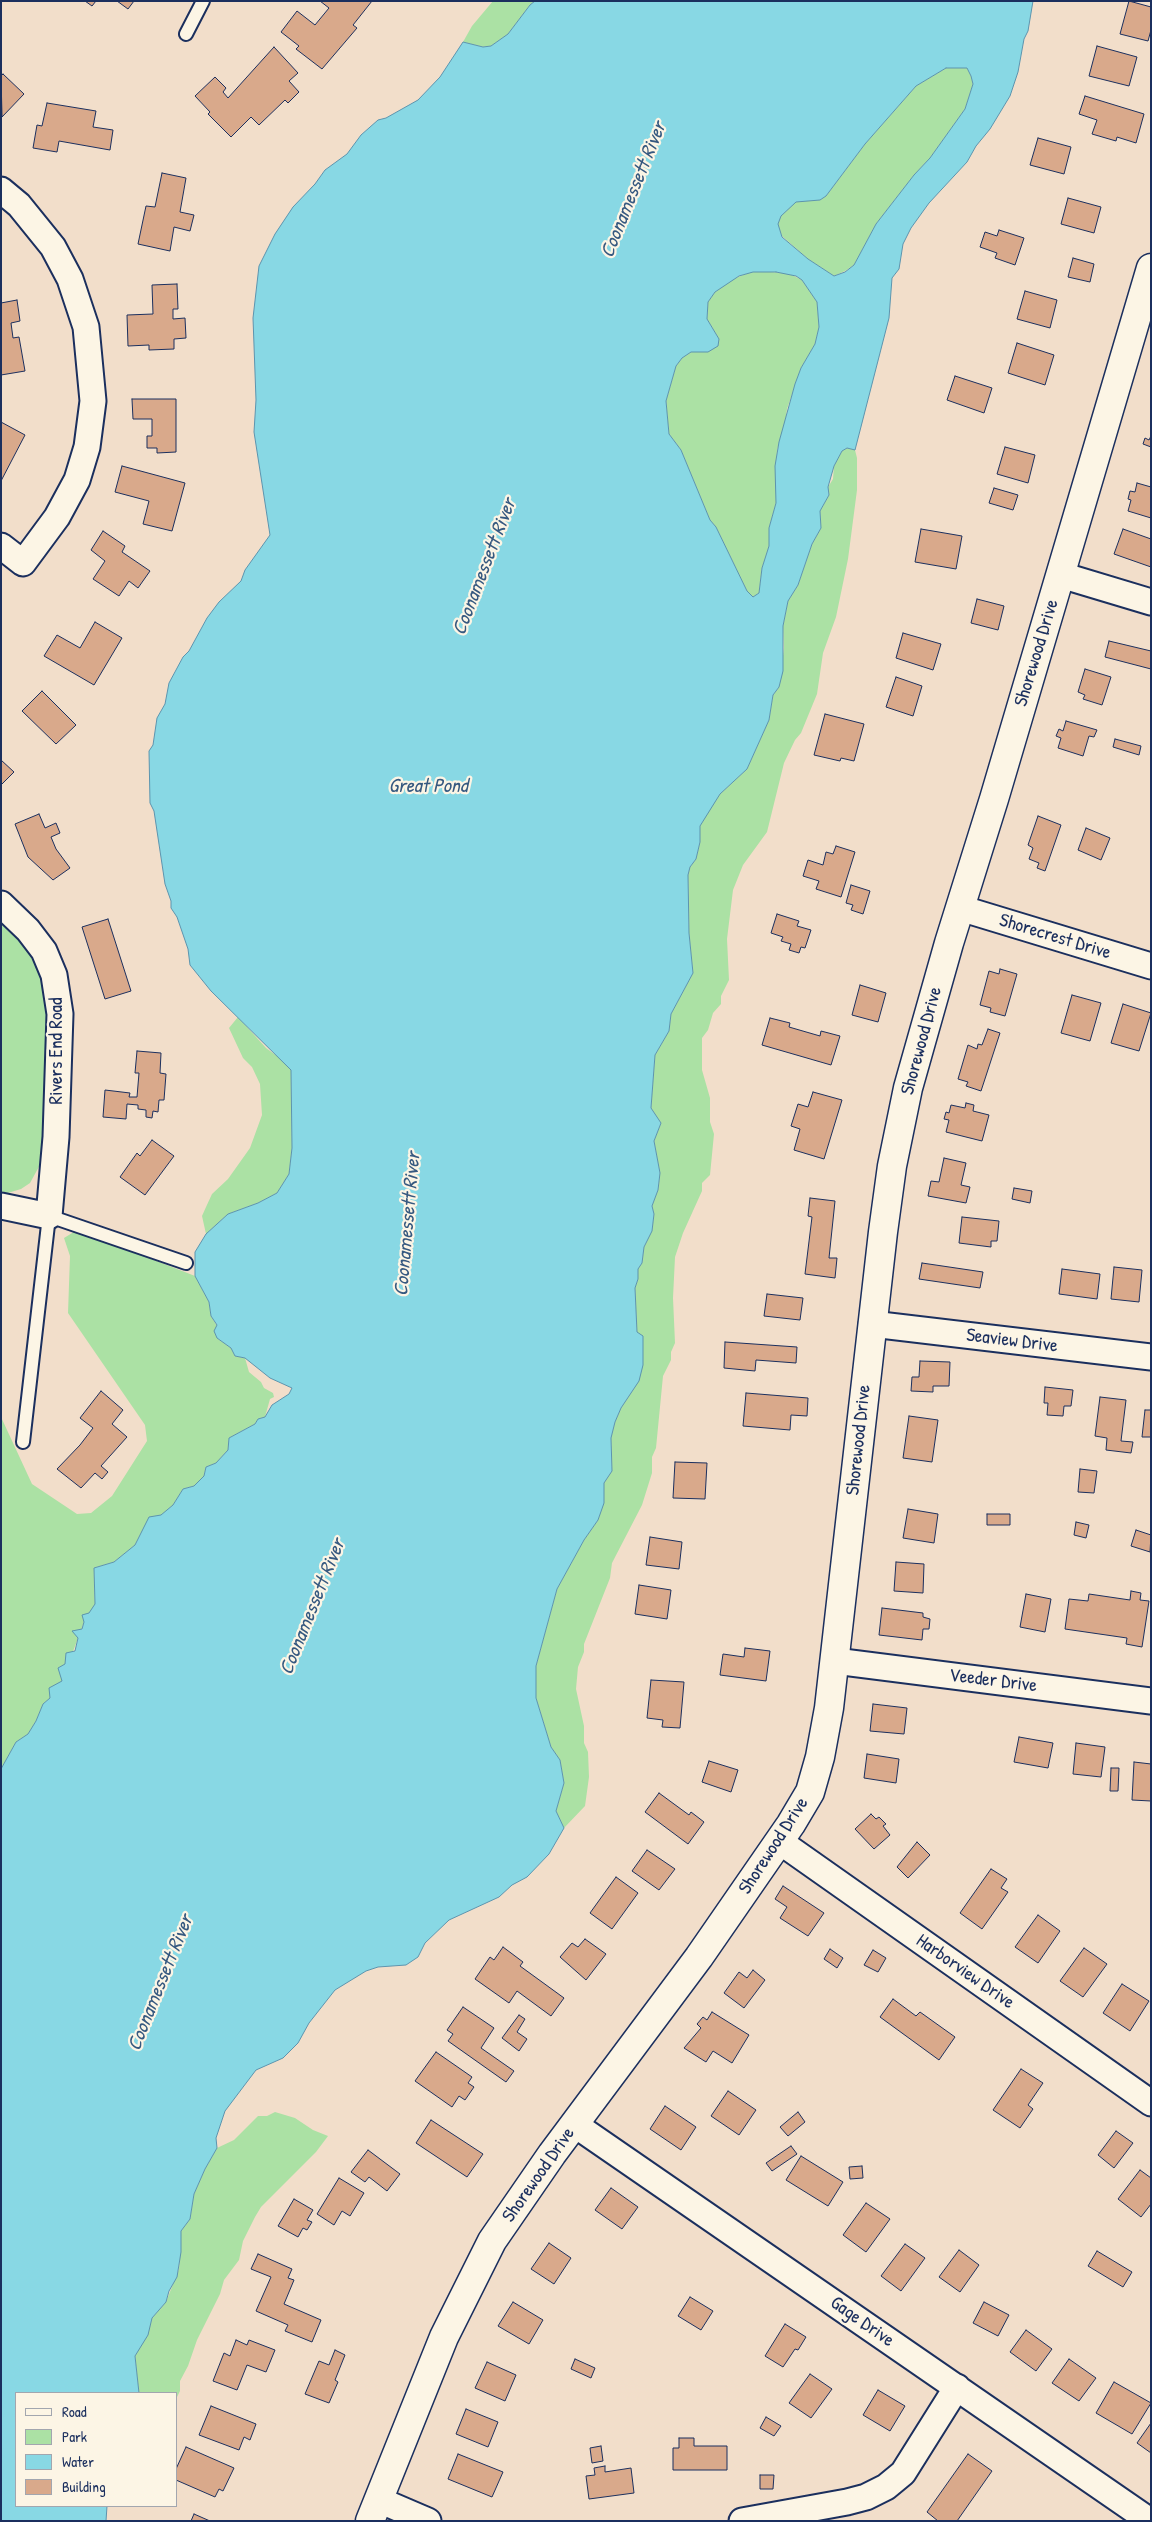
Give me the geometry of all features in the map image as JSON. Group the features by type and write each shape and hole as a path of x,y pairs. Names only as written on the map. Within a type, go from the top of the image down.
{"street":[{"path":"1,190 19,205 53,247 70,279 86,327 93,401 87,447 77,480 57,517 23,563 1,546"},
{"name":"Shorewood Drive","path":"375,2510 444,2337 492,2241 574,2124 699,1957 780,1841 810,1792 820,1757 835,1661 872,1324 892,1166 906,1096 960,908 1151,268"},
{"path":"1060,575 1151,602"},
{"name":"Rivers End Road","path":"1,904 28,930 44,951 57,990 60,1014 56,1137 49,1216"},
{"name":"Shorecrest Drive","path":"960,908 1151,966"},
{"path":"1,1206 49,1216"},
{"name":"Seaview Drive","path":"872,1324 1151,1357"},
{"name":"Veeder Drive","path":"835,1661 1151,1701"},
{"name":"Harborview Drive","path":"780,1841 1151,2103"},
{"name":"Gage Drive","path":"574,2124 1150,2521"},
{"path":"742,2521 847,2502 866,2497 886,2487 903,2473 957,2387"},
{"path":"375,2510 428,2521"}],"lane":[{"path":"186,34 203,1"},
{"path":"23,1442 49,1216 186,1262"}],"green space":[{"path":"493,1 535,1 508,34 491,46 483,47 463,42 472,26"},
{"path":"946,68 967,68 971,76 973,84 965,109 930,158 914,175 876,224 854,265 834,276 808,259 782,236 777,224 781,216 796,201 820,200 826,196 865,144 916,86"},
{"path":"753,271 788,273 802,280 817,302 819,327 815,344 801,368 787,409 785,425 777,450 776,503 769,528 769,546 762,568 759,593 753,597 747,591 716,527 710,520 681,450 669,434 666,401 676,366 682,358 691,352 708,352 719,339 707,319 708,302 715,292 731,280"},
{"path":"847,448 855,450 857,458 857,490 848,559 836,617 823,653 817,694 801,733 795,740 784,763 767,832 743,865 733,890 727,939 729,980 721,996 721,1004 713,1013 708,1030 702,1038 702,1070 710,1098 710,1122 714,1134 710,1175 702,1183 702,1191 683,1233 675,1257 673,1298 675,1343 671,1352 671,1360 663,1376 656,1448 652,1457 652,1473 642,1505 612,1563 610,1578 584,1644 584,1652 578,1667 576,1689 584,1726 584,1743 588,1752 589,1777 585,1806 564,1828 556,1811 564,1783 560,1760 551,1747 536,1698 536,1666 557,1589 584,1540 598,1520 603,1503 604,1483 612,1471 611,1438 615,1422 621,1408 635,1387 637,1332 635,1288 644,1247 652,1230 654,1214 652,1206 658,1190 660,1173 654,1141 661,1123 651,1108 655,1055 669,1031 671,1014 693,973 689,933 688,875 690,867 696,859 700,842 700,826 708,810 720,794 747,769 769,720 773,695 779,687 784,648 783,626 788,601 798,585 812,544 821,528 820,511 829,495 828,487 833,479 834,466 842,451"},
{"path":"1,916 26,940 49,991 41,1163 30,1183 21,1189 1,1195"},
{"path":"238,1017 266,1048 285,1062 291,1070 292,1148 289,1174 277,1193 258,1203 228,1214 206,1234 202,1216 212,1194 228,1179 250,1148 262,1115 260,1084 252,1067 243,1058 229,1028"},
{"path":"77,1230 195,1276 209,1302 211,1316 217,1326 217,1338 231,1348 235,1356 245,1358 249,1372 261,1382 264,1388 273,1393 274,1397 270,1399 265,1417 258,1419 255,1424 229,1438 228,1450 216,1463 206,1467 204,1476 194,1486 183,1489 173,1505 141,1533 135,1545 114,1562 94,1568 95,1604 84,1622 62,1681 50,1698 43,1704 28,1734 16,1742 1,1769 1,1417 32,1484 77,1514 91,1513 112,1496 147,1441 145,1425 68,1313 70,1256 64,1238"},
{"path":"275,2112 295,2118 313,2130 328,2136 316,2152 261,2207 255,2217 243,2241 239,2260 224,2280 220,2294 197,2340 188,2366 180,2381 178,2395 178,2392 139,2392 135,2356 152,2318 166,2302 179,2269 181,2231 190,2219 194,2194 205,2169 217,2148 234,2140 258,2116 267,2116"}],"water":[{"name":"Great Pond","path":"535,1 1033,1 1028,31 1024,39 1018,72 1010,96 967,162 929,203 911,228 903,244 899,269 892,278 889,318 855,450 847,448 842,451 834,466 828,487 829,495 820,511 821,528 812,544 798,585 788,601 783,626 783,671 779,687 773,695 769,720 747,769 720,794 700,826 700,842 696,859 690,867 688,875 689,933 693,973 671,1014 669,1031 655,1055 651,1108 661,1123 654,1141 660,1173 658,1190 652,1206 654,1214 652,1231 644,1247 635,1288 637,1332 643,1336 643,1365 639,1381 621,1408 615,1422 611,1438 612,1471 604,1483 604,1503 598,1520 584,1540 557,1589 536,1666 536,1698 551,1747 560,1760 564,1783 556,1811 564,1828 549,1854 527,1877 512,1885 499,1897 449,1920 425,1943 418,1957 406,1965 378,1967 366,1971 335,1990 309,2023 298,2043 283,2058 256,2070 225,2111 216,2138 217,2148 194,2194 190,2219 181,2231 181,2252 177,2277 169,2291 166,2302 152,2318 148,2335 135,2356 139,2392 15,2392 15,2507 107,2507 106,2521 1,2521 1,1769 16,1742 28,1734 43,1704 50,1698 49,1688 62,1681 58,1668 65,1664 66,1653 75,1651 78,1638 72,1631 82,1629 84,1622 82,1615 89,1613 95,1604 94,1568 114,1562 135,1545 149,1517 161,1515 173,1505 183,1489 194,1486 204,1476 206,1467 216,1463 228,1450 229,1438 255,1424 258,1419 265,1417 272,1405 289,1394 292,1388 270,1378 245,1358 235,1356 231,1348 217,1338 214,1331 217,1325 211,1316 209,1302 195,1276 195,1252 206,1234 228,1214 258,1203 277,1193 289,1174 292,1148 291,1070 211,991 190,965 188,949 177,917 171,908 171,901 165,884 154,811 150,803 149,751 153,745 157,718 165,704 169,683 183,657 189,651 207,618 219,602 241,581 245,570 270,535 254,432 256,400 253,318 259,266 275,234 293,207 315,184 325,170 347,154 361,135 378,120 386,118 418,100 440,77 463,42 483,47 491,46 508,34","holes":["946,68 967,68 973,84 965,109 930,158 914,175 876,224 854,265 845,272 834,276 808,259 782,237 778,224 781,216 796,202 820,200 826,196 865,144 916,86","753,272 776,272 796,276 802,280 817,302 819,327 815,344 801,368 795,384 779,442 775,466 776,503 769,528 769,546 762,568 759,593 753,597 747,591 716,527 710,520 681,450 669,434 666,401 676,366 682,358 691,352 708,352 718,346 719,339 707,319 708,302 715,292 739,276"]}],"building":[{"path":"85,1 96,1 92,6"},
{"path":"117,1 134,1 128,9"},
{"path":"320,1 372,1 353,25 357,28 322,69 296,49 299,46 281,32 297,11 315,25 329,8"},
{"path":"1129,1 1151,7 1151,30 1148,41 1120,34"},
{"path":"1097,46 1137,57 1129,86 1089,76"},
{"path":"274,47 298,73 289,81 299,92 288,103 285,100 259,125 251,117 231,137 208,114 210,112 195,96 215,77 226,88 223,92 228,98"},
{"path":"3,74 24,94 2,117 1,76"},
{"path":"1085,96 1144,114 1136,143 1117,137 1116,141 1092,134 1097,120 1079,114"},
{"path":"47,103 96,111 93,127 113,130 110,150 59,141 57,152 33,148 37,125 42,126"},
{"path":"1038,138 1071,147 1064,174 1030,165"},
{"path":"162,173 186,178 180,212 194,215 190,231 174,227 170,251 138,244 146,206 155,207"},
{"path":"1068,198 1101,207 1094,233 1061,224"},
{"path":"999,230 1024,238 1015,265 995,258 997,253 980,247 985,232 997,236"},
{"path":"1073,258 1094,264 1090,282 1068,277"},
{"path":"177,284 178,309 173,309 173,319 185,318 186,338 174,339 174,349 149,350 149,345 128,346 127,315 153,314 152,285"},
{"path":"1025,291 1057,300 1050,328 1017,319"},
{"path":"17,300 20,321 11,323 13,338 19,337 25,371 1,375 1,303"},
{"path":"1017,343 1054,355 1045,385 1008,373"},
{"path":"955,376 992,388 984,413 947,400"},
{"path":"132,399 176,399 176,452 157,453 157,448 147,448 147,436 152,436 152,419 133,419"},
{"path":"1,422 25,435 1,481"},
{"path":"1151,436 1151,447 1143,444 1145,438 1149,440"},
{"path":"1005,447 1035,455 1028,483 997,474"},
{"path":"122,466 185,483 172,531 143,524 149,501 115,492"},
{"path":"1137,483 1151,487 1151,518 1128,511 1131,500 1128,499 1130,491 1135,492"},
{"path":"994,488 1018,495 1013,510 989,503"},
{"path":"921,529 962,536 956,569 915,562"},
{"path":"1123,529 1151,539 1151,567 1114,554"},
{"path":"103,531 125,546 122,552 150,571 138,588 129,581 119,596 93,579 105,561 91,550"},
{"path":"977,599 1004,606 998,630 971,623"},
{"path":"95,622 122,638 94,685 44,656 57,635 80,648"},
{"path":"903,633 941,644 933,670 896,658"},
{"path":"1109,641 1151,651 1151,669 1105,657"},
{"path":"1085,669 1111,677 1102,705 1083,699 1085,695 1078,692"},
{"path":"896,677 922,686 913,716 886,707"},
{"path":"42,691 76,725 56,744 22,711"},
{"path":"825,714 864,724 854,761 841,758 840,761 814,755"},
{"path":"1066,721 1097,730 1094,737 1089,736 1083,756 1058,748 1061,738 1056,736 1059,729 1063,731"},
{"path":"1115,739 1141,746 1139,755 1113,747"},
{"path":"1,760 14,772 1,785"},
{"path":"39,814 45,828 56,823 60,833 51,837 56,849 70,868 53,880 28,857 15,824"},
{"path":"1038,816 1061,825 1045,871 1037,868 1039,863 1029,859 1033,848 1028,845"},
{"path":"1086,828 1110,838 1101,860 1078,850"},
{"path":"836,846 855,852 841,897 816,889 819,881 803,876 808,860 823,865 826,852 833,854"},
{"path":"851,885 870,891 863,914 851,910 853,905 846,903"},
{"path":"777,914 799,921 797,926 811,930 805,948 801,947 799,953 789,950 791,944 781,941 783,937 771,933"},
{"path":"108,919 131,991 105,999 82,927"},
{"path":"1000,969 1017,974 1005,1016 990,1012 991,1008 980,1005 989,971 999,974"},
{"path":"860,985 886,993 878,1022 852,1015"},
{"path":"1072,995 1101,1003 1090,1041 1061,1033"},
{"path":"1123,1004 1151,1013 1139,1051 1111,1043"},
{"path":"770,1018 790,1023 789,1027 820,1036 821,1031 840,1036 831,1065 762,1045"},
{"path":"988,1029 1000,1033 981,1091 966,1086 968,1082 958,1079 968,1045 977,1049 978,1044 982,1045"},
{"path":"137,1051 161,1053 160,1073 166,1074 164,1100 159,1100 158,1112 153,1111 152,1118 146,1117 146,1110 138,1109 138,1105 127,1104 126,1119 103,1117 105,1090 130,1093 129,1097 137,1097 139,1073 135,1073"},
{"path":"813,1092 842,1100 824,1159 794,1150 800,1129 791,1126 798,1104 808,1107"},
{"path":"966,1103 974,1105 973,1111 989,1115 982,1141 946,1132 949,1120 944,1119 946,1112 949,1113 951,1105 965,1108"},
{"path":"152,1140 174,1156 145,1195 120,1177 137,1153 140,1156"},
{"path":"944,1158 966,1163 961,1185 970,1187 966,1203 928,1196 931,1181 939,1182"},
{"path":"1014,1188 1032,1191 1030,1203 1012,1199"},
{"path":"810,1198 835,1201 829,1258 837,1258 835,1278 805,1274 812,1217 808,1216"},
{"path":"962,1217 999,1221 997,1241 991,1241 991,1247 959,1243"},
{"path":"922,1263 983,1272 980,1288 919,1279"},
{"path":"1114,1267 1142,1270 1139,1302 1111,1299"},
{"path":"1062,1269 1100,1274 1097,1299 1059,1294"},
{"path":"767,1294 803,1298 800,1320 764,1316"},
{"path":"725,1342 797,1347 796,1363 756,1360 755,1371 724,1368"},
{"path":"920,1361 950,1362 949,1386 933,1386 933,1392 911,1391 912,1377 919,1377"},
{"path":"1045,1387 1073,1390 1071,1406 1064,1406 1063,1416 1047,1415 1048,1403 1044,1403"},
{"path":"101,1391 123,1410 112,1424 127,1437 101,1466 108,1472 102,1479 95,1473 81,1488 57,1469 93,1428 80,1418"},
{"path":"746,1393 808,1398 807,1416 791,1415 790,1430 743,1426"},
{"path":"1100,1397 1126,1400 1121,1441 1133,1442 1131,1453 1106,1450 1107,1438 1095,1436"},
{"path":"1145,1410 1151,1410 1151,1437 1142,1437"},
{"path":"909,1416 938,1420 932,1462 903,1458"},
{"path":"675,1462 707,1463 705,1499 673,1498"},
{"path":"1080,1469 1097,1471 1094,1493 1078,1492"},
{"path":"908,1509 938,1514 934,1543 903,1538"},
{"path":"987,1514 1010,1514 1010,1525 987,1525"},
{"path":"1076,1522 1089,1525 1086,1538 1074,1535"},
{"path":"1136,1530 1151,1535 1150,1552 1131,1546"},
{"path":"650,1537 682,1542 679,1569 646,1565"},
{"path":"896,1562 924,1564 923,1593 894,1591"},
{"path":"639,1585 671,1590 667,1619 635,1614"},
{"path":"1131,1591 1141,1593 1140,1600 1149,1601 1142,1647 1126,1644 1127,1638 1065,1629 1069,1599 1088,1601 1089,1594 1130,1600"},
{"path":"1026,1594 1051,1599 1045,1632 1020,1627"},
{"path":"882,1608 923,1613 923,1617 930,1619 929,1629 923,1629 922,1640 879,1635"},
{"path":"745,1648 770,1651 766,1681 720,1675 723,1654 744,1657"},
{"path":"651,1680 684,1682 680,1728 662,1727 663,1720 647,1718"},
{"path":"873,1704 907,1708 904,1734 870,1731"},
{"path":"1019,1737 1053,1743 1048,1768 1014,1762"},
{"path":"1076,1743 1105,1747 1101,1777 1073,1774"},
{"path":"867,1754 899,1759 896,1783 864,1778"},
{"path":"709,1761 738,1770 731,1792 702,1782"},
{"path":"1134,1762 1151,1764 1151,1801 1132,1800"},
{"path":"1111,1768 1119,1768 1118,1791 1110,1791"},
{"path":"659,1793 689,1815 691,1812 704,1822 688,1844 645,1812"},
{"path":"871,1814 876,1819 879,1817 886,1824 883,1826 890,1835 874,1849 855,1829"},
{"path":"917,1842 930,1855 908,1878 897,1867"},
{"path":"647,1850 675,1869 659,1890 632,1871"},
{"path":"991,1869 1007,1879 1001,1888 1008,1892 982,1929 960,1913"},
{"path":"616,1877 638,1893 612,1929 590,1913"},
{"path":"783,1886 824,1913 808,1936 780,1918 787,1907 775,1899"},
{"path":"1038,1915 1060,1931 1038,1963 1015,1947"},
{"path":"585,1939 606,1954 586,1980 560,1957 572,1943 578,1947"},
{"path":"503,1947 523,1962 520,1966 564,1998 551,2016 517,1991 509,2003 475,1979 490,1957 494,1960"},
{"path":"1084,1948 1107,1964 1083,1997 1060,1981"},
{"path":"830,1949 843,1958 837,1968 824,1959"},
{"path":"873,1950 886,1958 878,1972 864,1965"},
{"path":"753,1970 765,1980 744,2008 724,1993 739,1972 747,1978"},
{"path":"1122,1984 1149,2001 1130,2031 1103,2013"},
{"path":"893,1999 916,2016 920,2012 955,2037 939,2060 880,2017"},
{"path":"463,2007 494,2028 481,2048 514,2071 506,2082 448,2041 453,2034 447,2030"},
{"path":"712,2012 749,2035 732,2063 713,2051 706,2062 684,2048 701,2028 697,2024 703,2017 707,2020"},
{"path":"519,2015 525,2019 517,2032 527,2039 519,2051 502,2038"},
{"path":"436,2052 472,2077 468,2083 474,2087 465,2100 459,2096 452,2107 415,2081"},
{"path":"1021,2069 1043,2083 1028,2105 1033,2109 1020,2128 993,2110"},
{"path":"728,2091 756,2110 739,2135 711,2116"},
{"path":"665,2106 696,2127 681,2150 650,2129"},
{"path":"798,2112 805,2122 788,2136 780,2127"},
{"path":"431,2120 483,2154 467,2177 416,2143"},
{"path":"1116,2131 1133,2143 1114,2168 1098,2155"},
{"path":"791,2146 797,2154 772,2171 766,2163"},
{"path":"368,2150 400,2174 387,2191 369,2177 365,2182 351,2172"},
{"path":"801,2156 843,2182 828,2206 786,2180"},
{"path":"862,2166 863,2178 850,2179 849,2167"},
{"path":"1140,2170 1151,2178 1151,2204 1141,2217 1118,2199"},
{"path":"339,2178 364,2193 350,2216 342,2211 334,2225 317,2214"},
{"path":"611,2188 638,2207 622,2229 595,2210"},
{"path":"294,2199 313,2210 307,2220 312,2222 307,2230 303,2228 298,2237 278,2226"},
{"path":"866,2203 890,2219 866,2252 843,2235"},
{"path":"549,2243 571,2258 554,2284 531,2269"},
{"path":"905,2244 925,2258 901,2291 881,2276"},
{"path":"959,2250 979,2265 960,2292 939,2277"},
{"path":"1097,2251 1132,2272 1123,2287 1088,2266"},
{"path":"258,2254 292,2269 288,2278 294,2280 284,2304 321,2320 312,2342 285,2331 288,2325 256,2311 271,2277 251,2269"},
{"path":"690,2297 713,2311 701,2330 678,2316"},
{"path":"513,2302 543,2320 529,2344 498,2326"},
{"path":"984,2302 1009,2315 998,2336 973,2323"},
{"path":"785,2324 806,2337 798,2350 795,2349 783,2367 765,2356"},
{"path":"1026,2330 1052,2349 1036,2371 1010,2352"},
{"path":"236,2340 247,2345 249,2340 275,2350 266,2372 247,2365 237,2390 213,2381 224,2353 230,2356"},
{"path":"335,2350 345,2355 335,2380 338,2382 329,2403 305,2394 319,2361 329,2365"},
{"path":"575,2359 595,2368 591,2378 571,2369"},
{"path":"1069,2359 1096,2378 1079,2401 1052,2383"},
{"path":"487,2362 516,2375 505,2401 475,2388"},
{"path":"810,2374 832,2389 811,2418 789,2403"},
{"path":"1114,2382 1151,2403 1132,2434 1096,2413"},
{"path":"878,2390 905,2406 890,2431 863,2415"},
{"path":"211,2406 256,2424 250,2440 244,2437 239,2450 199,2435"},
{"path":"466,2409 498,2422 488,2447 456,2434"},
{"path":"766,2417 781,2426 774,2436 760,2428"},
{"path":"1151,2423 1151,2453 1137,2443"},
{"path":"679,2438 694,2438 694,2446 727,2446 727,2470 673,2470 673,2448 679,2448"},
{"path":"601,2446 603,2461 592,2463 590,2448"},
{"path":"186,2447 234,2468 223,2491 219,2489 215,2497 178,2481 178,2465"},
{"path":"458,2454 503,2472 492,2497 448,2479"},
{"path":"968,2454 992,2471 957,2521 938,2521 927,2512"},
{"path":"605,2466 605,2472 631,2468 634,2493 589,2499 586,2476 595,2475 594,2468"},
{"path":"760,2475 774,2475 773,2489 760,2489"},
{"path":"194,2514 210,2521 191,2521"}],"water label":[{"name":"Coonamessett River","path":"634,190"},
{"name":"Coonamessett River","path":"485,567"},
{"name":"Coonamessett River","path":"408,1224"},
{"name":"Coonamessett River","path":"313,1607"},
{"name":"Coonamessett River","path":"161,1983"}]}
